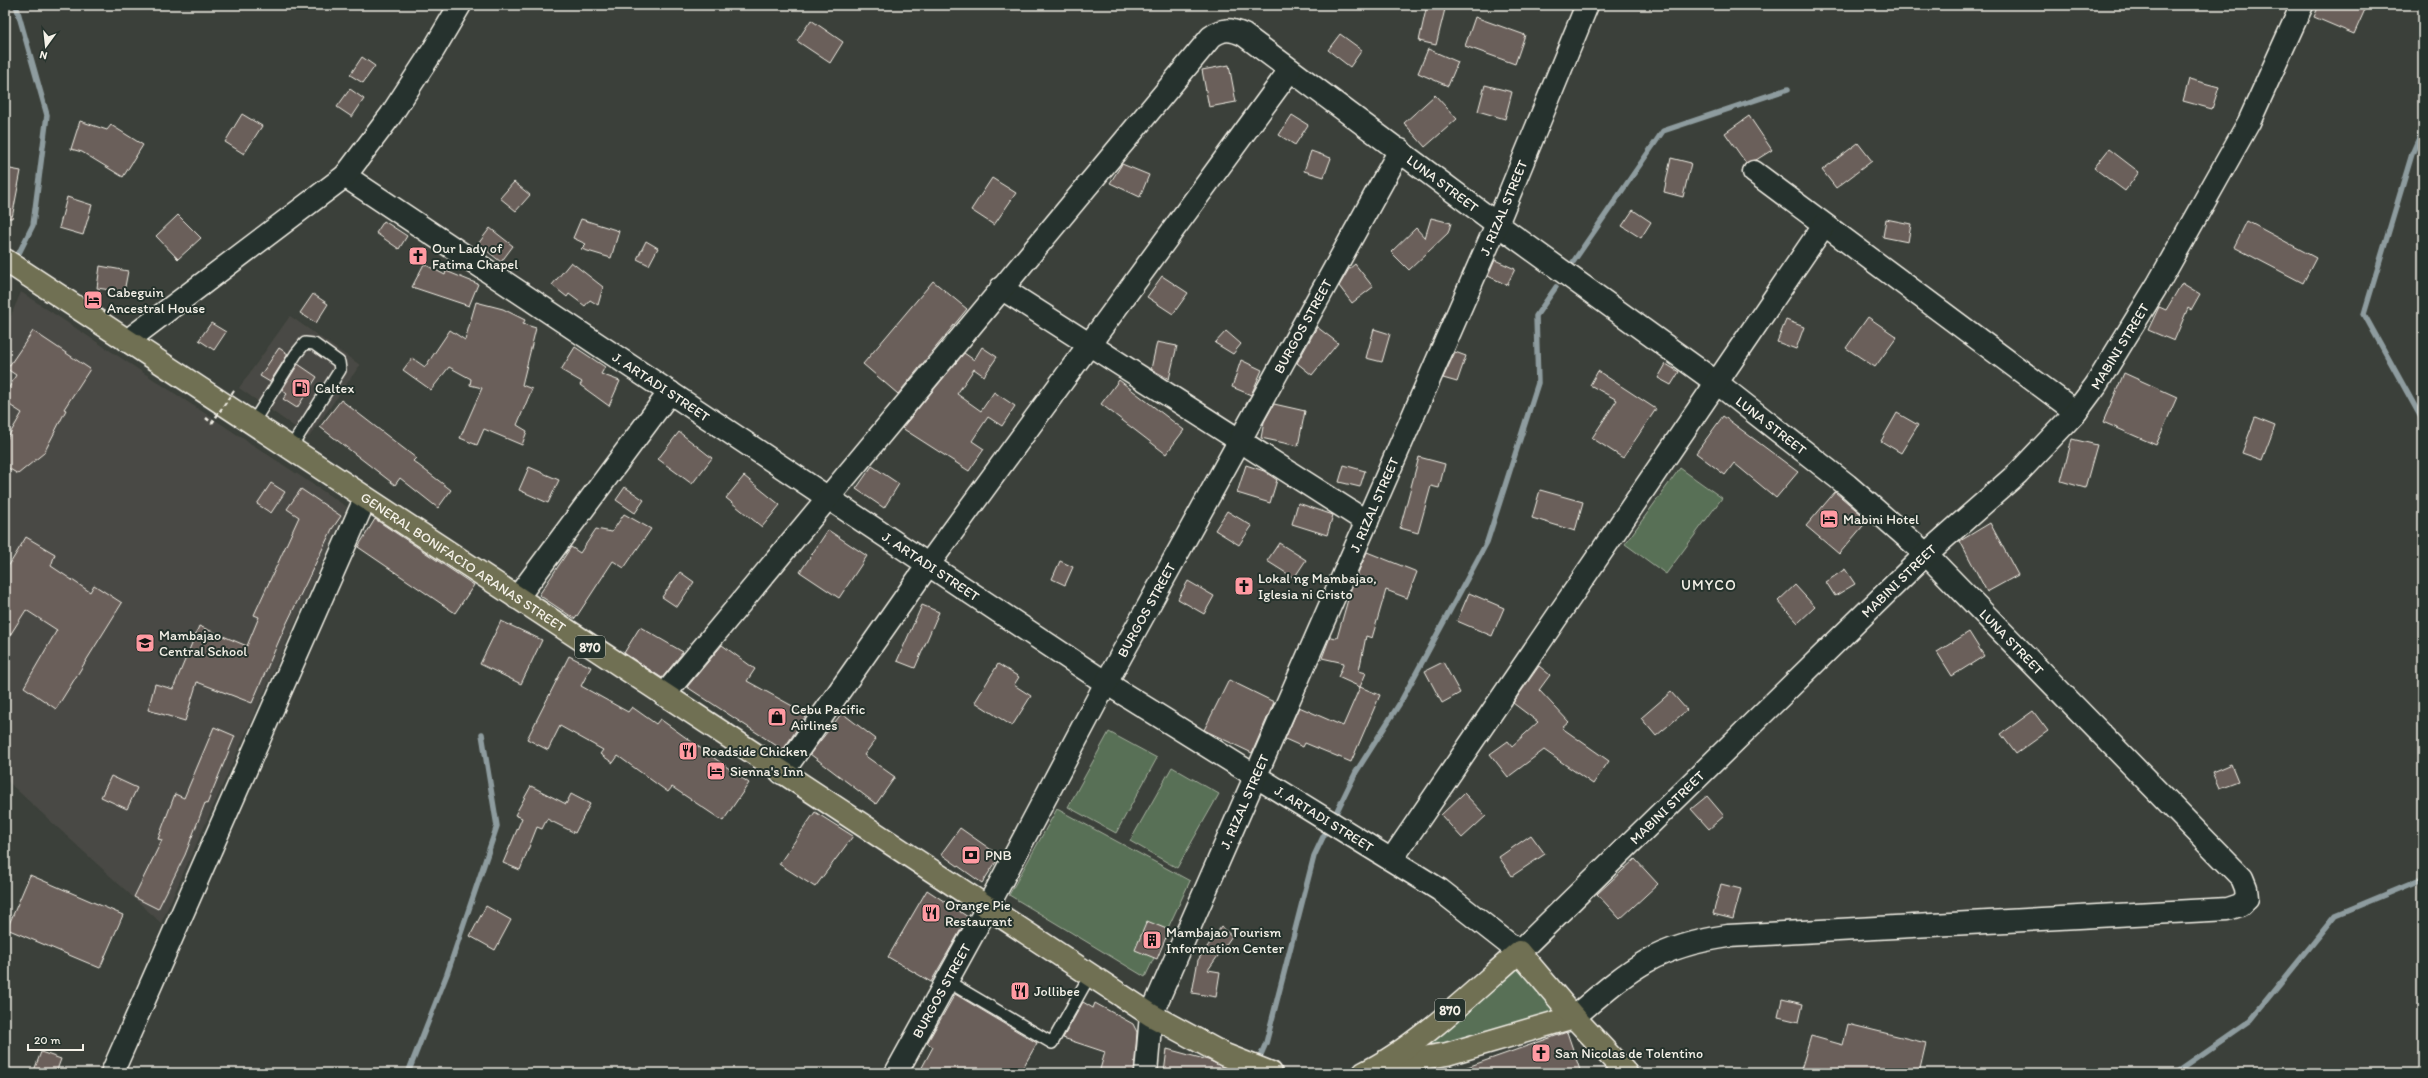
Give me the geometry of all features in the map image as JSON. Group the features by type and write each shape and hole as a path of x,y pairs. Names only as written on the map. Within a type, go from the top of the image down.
{"main road":[{"name":"GENERAL BONIFACIO ARANAS STREET","path":"5,260 365,499 1151,1015 1225,1055 1271,1073"},
{"path":"1519,952 1574,1017 1626,1073"},
{"name":"MABINI STREET","path":"1371,1069 1421,1035 1519,952"},
{"name":"MABINI STREET","path":"1371,1069 1447,1054 1574,1017"}],"street":[{"path":"127,341 344,176 395,109 434,50 460,5"},
{"name":"J. RIZAL STREET","path":"1146,1073 1151,1015 1257,777 1497,224 1587,5"},
{"name":"MABINI STREET","path":"1519,952 1926,554 2018,473 2076,412 2096,385 2158,284 2249,122 2302,5"},
{"name":"LUNA STREET","path":"1001,288 1211,37 1226,29 1244,35 1400,150 1497,224 1716,383 1846,485 1926,554 2242,878 2246,888 2247,898 2240,906 2228,909 1728,936 1693,941 1661,952 1628,970 1574,1017"},
{"path":"782,772 928,565 1290,70"},
{"name":"BURGOS STREET","path":"896,1073 987,908 1106,683 1400,150"},
{"path":"1754,172 2076,412"},
{"name":"J. ARTADI STREET","path":"344,176 1106,683 1440,890 1519,952"},
{"path":"1392,859 1824,225"},
{"path":"664,695 826,497 1001,288 1367,522"},
{"path":"517,598 670,392"},
{"path":"112,1073 365,499"}],"lane":[{"path":"252,424 296,354 305,343 314,344 339,362 340,370 290,449"},
{"path":"947,981 1052,1043 1090,975"}],"path":[{"path":"212,423 235,388"}],"shaded area":[{"name":"Mambajao Central School","path":"21,292 347,507 161,923 5,779 5,329"},
{"path":"290,316 360,365 309,437 239,388"}],"green space":[{"path":"1680,468 1722,498 1666,574 1625,544"},
{"path":"1109,732 1157,758 1116,833 1068,807"},
{"path":"1172,767 1219,794 1177,868 1130,841"},
{"path":"1057,809 1190,881 1145,977 1009,895"},
{"path":"1520,964 1561,1013 1404,1057"}],"building":[{"path":"1427,5 1445,9 1436,45 1419,41"},
{"path":"2319,5 2367,5 2354,34 2314,17"},
{"path":"1475,17 1525,35 1515,64 1465,46"},
{"path":"811,20 843,42 830,63 797,41"},
{"path":"1340,34 1362,50 1350,67 1328,50"},
{"path":"1428,49 1458,62 1448,86 1418,73"},
{"path":"362,57 375,66 363,83 350,75"},
{"path":"1229,65 1236,102 1209,107 1202,70"},
{"path":"2189,79 2219,87 2212,109 2183,101"},
{"path":"1485,85 1512,92 1505,119 1478,111"},
{"path":"350,89 364,99 352,117 337,107"},
{"path":"1435,95 1457,119 1425,147 1404,123"},
{"path":"242,114 262,126 244,154 225,142"},
{"path":"1292,115 1308,125 1295,145 1279,135"},
{"path":"1749,116 1772,150 1756,160 1746,163 1725,133"},
{"path":"80,121 107,130 111,125 143,145 123,177 82,152 71,149"},
{"path":"1858,143 1872,161 1836,188 1822,170"},
{"path":"2109,149 2139,172 2125,191 2094,168"},
{"path":"1311,151 1331,158 1324,177 1304,171"},
{"path":"1671,158 1691,163 1683,197 1664,192"},
{"path":"1122,164 1149,175 1140,197 1110,183"},
{"path":"5,168 21,171 12,218 5,218"},
{"path":"992,178 1016,193 994,225 971,210"},
{"path":"514,182 530,195 516,211 500,198"},
{"path":"67,197 92,205 83,235 59,228"},
{"path":"1633,210 1651,222 1641,238 1622,226"},
{"path":"178,215 201,238 178,259 156,236"},
{"path":"1431,218 1451,223 1448,233 1409,270 1391,252 1416,228 1425,238"},
{"path":"581,219 619,231 611,258 581,249 586,244 573,238"},
{"path":"1886,219 1911,224 1908,242 1883,237"},
{"path":"384,221 407,236 399,249 376,233"},
{"path":"2247,221 2316,258 2303,283 2234,247"},
{"path":"490,228 513,246 501,262 478,244"},
{"path":"646,241 658,248 649,265 637,259"},
{"path":"1495,260 1515,269 1507,285 1488,276"},
{"path":"571,262 603,287 598,305 590,300 585,306 569,294 567,297 552,285"},
{"path":"424,264 445,275 446,271 478,284 469,306 412,287"},
{"path":"1355,264 1373,287 1352,303 1339,286 1349,269"},
{"path":"100,266 128,271 124,292 97,288"},
{"path":"1162,276 1188,293 1173,314 1147,297"},
{"path":"933,281 967,309 898,394 863,364"},
{"path":"2182,283 2200,294 2191,310 2188,308 2174,341 2148,330 2159,307 2166,310"},
{"path":"313,294 328,304 316,323 300,313"},
{"path":"476,302 503,309 525,320 523,324 536,328 522,385 532,389 517,425 527,431 522,445 484,429 477,445 460,438 482,388 470,385 471,379 449,367 431,390 403,370 412,358 425,367 450,330 465,340"},
{"path":"1868,317 1897,337 1875,367 1846,348"},
{"path":"1786,320 1804,327 1796,349 1777,342"},
{"path":"211,323 226,332 214,350 199,340"},
{"path":"1317,327 1338,343 1312,375 1297,363"},
{"path":"1374,329 1390,334 1382,362 1366,358"},
{"path":"33,331 90,369 64,409 66,410 44,453 18,474 5,466 5,442 22,413 5,402 5,395 16,375 7,369"},
{"path":"1226,331 1241,344 1233,354 1215,343"},
{"path":"1157,342 1177,346 1169,379 1151,369"},
{"path":"575,347 605,367 601,374 620,381 609,406 580,385 582,382 561,370"},
{"path":"982,347 997,357 984,376 974,369 957,394 981,411 994,392 1015,406 1002,426 988,417 972,441 984,449 969,471 902,428 964,353 974,360"},
{"path":"279,348 288,354 270,382 260,376"},
{"path":"1455,352 1466,356 1457,382 1443,378"},
{"path":"1241,360 1262,370 1251,395 1232,387"},
{"name":"Caltex","path":"298,364 317,377 297,408 283,399 287,394 282,390"},
{"path":"1666,364 1679,372 1671,385 1658,378"},
{"path":"1598,371 1656,409 1623,458 1592,438 1617,400 1590,385"},
{"path":"2124,373 2177,397 2156,445 2103,422"},
{"path":"1119,380 1184,430 1166,454 1101,404"},
{"path":"341,400 416,458 413,461 451,490 438,508 400,478 395,485 320,427"},
{"path":"1274,404 1305,411 1298,446 1261,438 1264,422"},
{"path":"1897,413 1918,425 1901,453 1881,441"},
{"path":"1723,416 1798,472 1776,498 1734,463 1725,475 1696,453"},
{"path":"2255,418 2275,426 2262,460 2242,453"},
{"path":"679,432 712,458 692,484 658,459"},
{"path":"2072,439 2097,445 2085,488 2061,481"},
{"path":"1419,457 1445,464 1439,488 1431,486 1418,533 1400,528"},
{"path":"1246,465 1264,471 1277,480 1270,503 1237,493"},
{"path":"1344,465 1365,471 1360,487 1339,482"},
{"path":"872,466 899,484 884,508 856,489"},
{"path":"529,467 559,480 548,503 519,490"},
{"path":"744,476 780,505 762,527 726,498"},
{"path":"271,483 285,492 271,513 257,504"},
{"path":"625,487 644,500 635,513 616,500"},
{"path":"301,489 341,516 332,529 284,629 252,703 197,682 185,721 148,710 155,684 173,689 199,626 247,646 259,617 254,615 299,517 287,509"},
{"path":"1540,490 1583,502 1575,531 1532,518"},
{"path":"1835,492 1868,520 1839,554 1806,526"},
{"path":"1298,503 1333,515 1327,535 1292,524"},
{"path":"1227,511 1252,526 1239,545 1215,530"},
{"path":"624,514 651,529 624,568 613,561 575,619 539,595 571,547 580,553 596,529 612,532"},
{"path":"375,519 474,585 455,613 358,547"},
{"path":"1990,523 2018,575 1987,592 1960,541"},
{"path":"828,530 867,556 839,598 800,572"},
{"path":"26,537 55,554 51,566 90,592 94,585 122,603 56,709 24,687 57,630 26,610 5,643 5,572"},
{"path":"1279,543 1306,560 1294,578 1267,561"},
{"path":"1367,552 1417,572 1407,598 1386,590 1372,638 1366,636 1359,671 1366,673 1360,687 1338,677 1344,663 1322,658 1330,637 1337,638 1351,589"},
{"path":"1060,561 1073,567 1065,585 1052,579"},
{"path":"1845,569 1855,584 1835,596 1826,582"},
{"path":"680,572 694,582 677,607 662,597"},
{"path":"1188,581 1214,596 1204,614 1178,599"},
{"path":"1795,585 1815,607 1798,623 1778,601"},
{"path":"1469,593 1504,608 1492,636 1457,621"},
{"path":"922,605 939,612 915,668 897,661"},
{"path":"501,621 542,640 521,684 480,664"},
{"path":"640,627 683,652 662,678 624,653"},
{"path":"1969,632 1984,656 1952,676 1937,652"},
{"path":"722,645 755,669 747,681 807,714 783,750 687,687"},
{"path":"569,656 591,667 581,686 628,712 632,707 656,724 660,719 749,783 723,821 672,787 668,792 618,756 613,763 600,754 603,750 560,726 548,750 527,739"},
{"path":"1443,662 1460,693 1442,703 1425,671"},
{"path":"998,664 1019,677 1014,685 1031,696 1012,726 975,702"},
{"path":"1539,666 1550,675 1539,690 1569,722 1562,728 1609,761 1593,784 1544,750 1508,777 1490,754 1508,741 1512,746 1538,722 1513,703"},
{"path":"1229,680 1274,702 1252,753 1204,730"},
{"path":"1360,687 1380,695 1351,762 1305,743 1303,747 1285,739 1299,707 1343,726"},
{"path":"1671,692 1687,710 1656,736 1641,718"},
{"path":"2033,711 2048,731 2016,754 2001,734"},
{"path":"842,713 876,739 864,755 895,777 876,804 810,754"},
{"path":"214,727 235,736 207,804 205,803 185,855 158,909 134,897 162,840 158,839 175,794 184,798"},
{"path":"2231,764 2238,781 2219,788 2212,772"},
{"path":"111,776 137,788 127,809 101,797"},
{"path":"531,786 566,804 571,794 590,804 575,833 547,819 542,829 537,827 520,870 503,863 522,818 515,815"},
{"path":"1464,793 1486,816 1462,838 1441,815"},
{"path":"1707,796 1724,816 1709,829 1691,809"},
{"path":"815,812 853,836 815,887 779,864"},
{"name":"PNB","path":"960,828 1000,856 982,883 941,854"},
{"path":"1531,835 1545,854 1512,876 1499,857"},
{"path":"1635,859 1658,884 1620,919 1597,894"},
{"path":"30,875 123,915 100,968 7,929"},
{"path":"1721,884 1741,889 1733,919 1713,914"},
{"path":"927,890 968,917 931,982 888,957"},
{"path":"486,906 511,920 495,950 470,936"},
{"name":"Mambajao Tourism Information Center","path":"1147,921 1169,930 1157,959 1135,950"},
{"path":"1221,927 1232,936 1208,970 1220,972 1216,997 1192,993 1198,960"},
{"path":"955,994 1037,1043 1020,1073 919,1073 933,1047 927,1043"},
{"path":"1782,999 1803,1004 1799,1022 1778,1017"},
{"path":"1083,1002 1093,1008 1095,1003 1133,1024 1137,1032 1134,1073 1099,1073 1105,1052 1063,1038"},
{"path":"1848,1024 1926,1043 1919,1073 1800,1073 1811,1036 1843,1045"},
{"name":"San Nicolas de Tolentino","path":"1567,1032 1581,1073 1457,1073 1456,1071"},
{"path":"1167,1049 1208,1060 1237,1073 1164,1073"},
{"path":"41,1052 61,1059 56,1073 33,1073"}],"waterway":[{"path":"15,261 33,225 47,115 16,5"},
{"path":"1569,268 1663,131 1788,89"},
{"path":"2423,129 2412,154 2364,314 2423,421"},
{"path":"5,282 12,269"},
{"path":"1336,813 1356,772 1400,703 1487,542 1538,383 1536,316 1556,287"},
{"path":"408,1073 447,974 497,826 482,734"},
{"path":"1259,1059 1266,1043 1314,856 1324,835"},
{"path":"2175,1073 2251,1020 2336,915 2423,879"}],"place":[{"name":"Our Lady of Fatima Chapel","path":"418,256"},
{"name":"Cabeguin Ancestral House","path":"93,300"},
{"name":"Caltex","path":"301,388"},
{"name":"Mabini Hotel","path":"1829,519"},
{"name":"Lokal ng Mambajao, Iglesia ni Cristo","path":"1244,586"},
{"name":"Mambajao Central School","path":"145,643"},
{"name":"Cebu Pacific Airlines","path":"777,717"},
{"name":"Roadside Chicken","path":"688,751"},
{"name":"Sienna's Inn","path":"716,771"},
{"name":"PNB","path":"971,855"},
{"name":"Orange Pie Restaurant","path":"931,913"},
{"name":"Mambajao Tourism Information Center","path":"1152,940"},
{"name":"Jollibee","path":"1020,991"},
{"name":"San Nicolas de Tolentino","path":"1541,1053"}],"district":[{"name":"UMYCO","path":"1709,585"}]}
